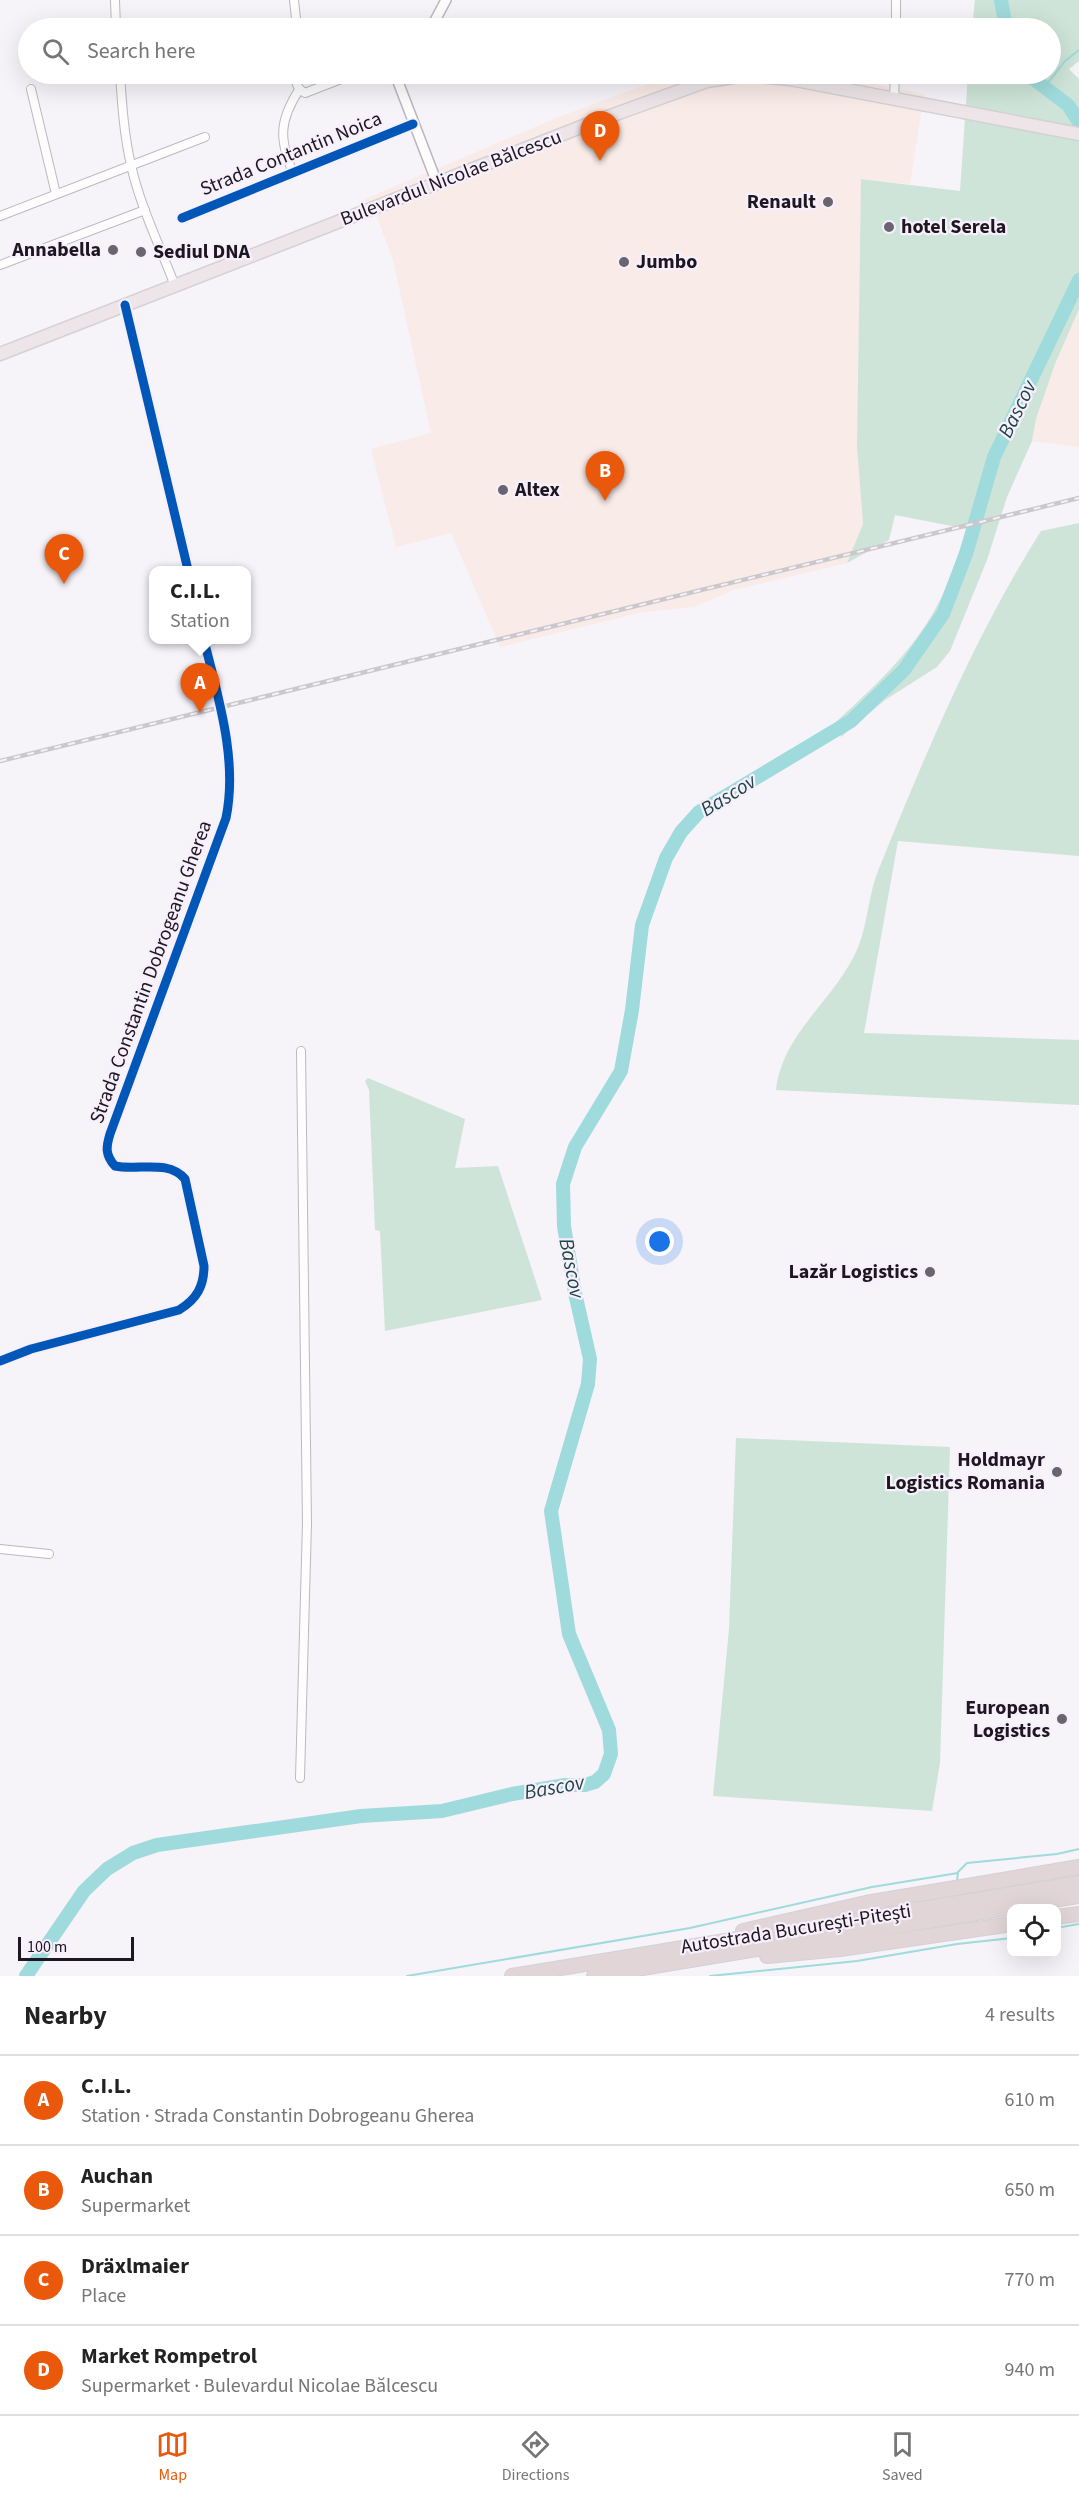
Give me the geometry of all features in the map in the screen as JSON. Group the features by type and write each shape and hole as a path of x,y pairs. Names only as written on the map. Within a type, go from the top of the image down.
{"highway":[{"path":"687,1954 798,1917 1079,1867"},
{"name":"Autostrada București-Pitești","path":"594,1976 687,1954 1079,1883"},
{"path":"687,1954 1079,1896"},
{"path":"1061,1916 1079,1914"},
{"path":"687,1954 840,1949 1007,1925"},
{"name":"Autostrada București-Pitești","path":"512,1976 687,1954"}],"main road":[{"name":"Bulevardul Nicolae Bălcescu","path":"0,354 591,123 699,84"},
{"name":"Bulevardul Nicolae Bălcescu","path":"816,84 1079,134"}],"street":[{"path":"115,0 116,18"},
{"path":"294,0 296,18"},
{"path":"436,18 446,0"},
{"path":"896,0 896,18"},
{"path":"121,84 125,134 131,166 145,210 175,286"},
{"path":"296,84 299,90 305,93 328,84"},
{"path":"399,84 436,183"},
{"path":"894,84 894,99"},
{"path":"31,89 56,194"},
{"path":"293,173 283,146 282,128 299,90"},
{"name":"Strada Contantin Noica","path":"182,218 413,124"},
{"path":"0,216 205,137"},
{"path":"0,265 145,210"},
{"path":"125,305 187,566"},
{"name":"Strada Constantin Dobrogeanu Gherea","path":"0,1361 31,1349 179,1310 193,1300 204,1279 204,1266 185,1179 174,1170 165,1168 115,1166 108,1158 107,1152 110,1134 226,818 230,801 228,756 205,644"},
{"path":"300,1778 307,1523 301,1051"},
{"path":"0,1549 49,1554"}],"shaded area":[{"path":"647,84 875,84 924,94 910,184 861,179 857,447 863,524 847,563 733,590 694,607 643,612 500,647 451,533 396,547 371,449 431,433 393,260 377,217 365,199 559,117"},
{"path":"1079,309 1079,447 1032,441 1036,419 1055,364"}],"green space":[{"path":"975,0 1079,0 1079,61 1069,69 1079,79 1079,309 1055,364 1036,419 1032,441 1007,497 987,560 950,651 937,667 885,700 841,737 836,722 896,663 922,631 933,613 943,594 967,529 895,515 889,540 847,563 863,524 857,447 861,179 960,191 967,84 1061,84 1061,18 973,18"},
{"path":"1079,523 1079,856 898,841 864,1033 1079,1040 1079,1105 776,1090 787,1053 843,975 858,948 878,871 952,697 994,613 1041,531"},
{"path":"368,1078 465,1119 455,1168 498,1166 542,1300 385,1331 380,1231 375,1230 369,1090 365,1081"},
{"path":"736,1438 950,1447 940,1763 932,1811 713,1796 729,1629"}],"waterway":[{"name":"Bascov","path":"1001,0 1004,18"},
{"path":"1061,66 1079,50"},
{"name":"Bascov","path":"1040,84 1068,105 1079,122"},
{"path":"1044,88 1047,84"},
{"name":"Bascov","path":"26,1976 84,1891 107,1869 133,1853 157,1845 361,1816 442,1811 512,1794 565,1785 585,1785 595,1782 604,1774 611,1754 609,1730 569,1634 551,1511 588,1384 590,1359 575,1293 564,1226 563,1184 575,1147 621,1071 632,1010 642,925 666,858 681,832 699,812 851,721 904,670 943,614 966,554 994,457 1079,280"},
{"path":"957,1882 958,1872 967,1863 1057,1854 1079,1849"},
{"path":"407,1976 690,1928 872,1887 958,1873"},
{"path":"1061,1927 1079,1924"},
{"path":"710,1976 857,1961 957,1944 1007,1939"}],"railway":[{"path":"0,761 1079,498"}],"cycle path":[{"path":"182,218 413,124"},
{"path":"125,305 187,566"},
{"path":"0,1361 31,1349 179,1310 195,1297 203,1280 204,1266 185,1179 178,1173 161,1167 115,1166 109,1158 107,1147 226,818 230,774 228,751 205,644"}],"place":[{"name":"Market Rompetrol","path":"600,161"},
{"name":"Renault","path":"828,202"},
{"name":"hotel Serela","path":"889,227"},
{"name":"Annabella","path":"113,250"},
{"name":"Sediul DNA","path":"141,252"},
{"name":"Jumbo","path":"624,262"},
{"name":"Altex","path":"503,490"},
{"name":"Auchan","path":"605,501"},
{"name":"Dräxlmaier","path":"64,584"},
{"name":"C.I.L.","path":"200,713"},
{"name":"Lazăr Logistics","path":"930,1272"},
{"name":"Holdmayr Logistics Romania","path":"1057,1472"},
{"name":"European Logistics","path":"1062,1719"}]}
